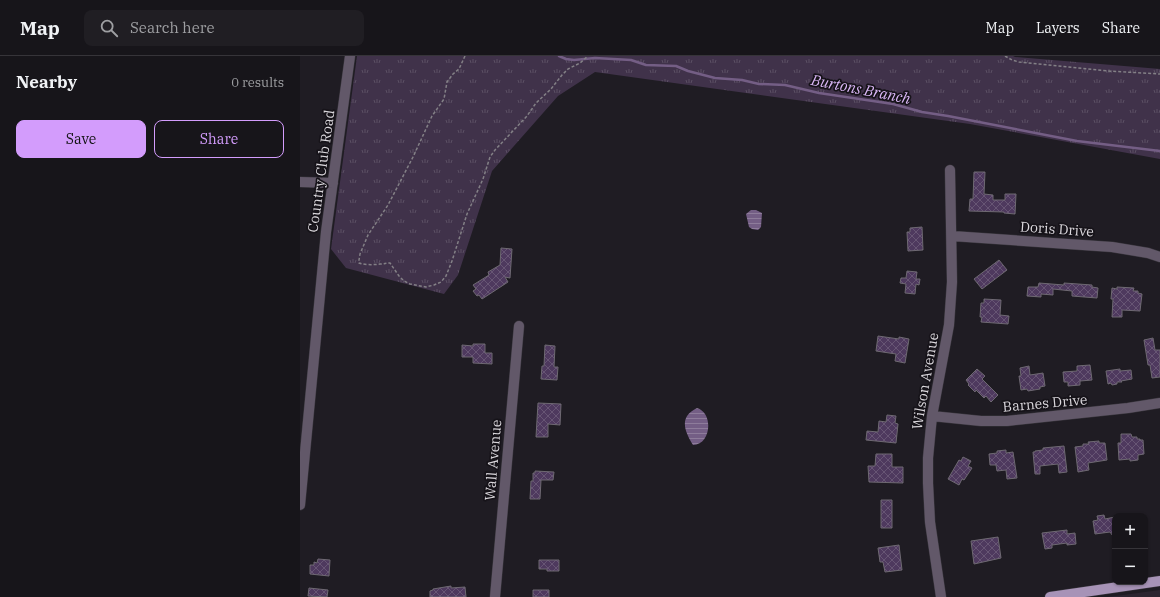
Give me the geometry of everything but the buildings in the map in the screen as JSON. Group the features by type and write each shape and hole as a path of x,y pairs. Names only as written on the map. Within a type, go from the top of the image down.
{"main road":[{"path":"1053,597 1160,581"}],"street":[{"name":"Country Club Road","path":"300,498 326,240 350,56"},
{"name":"Wilson Avenue","path":"942,597 930,522 928,458 932,416 949,325 952,282 950,170"},
{"path":"300,182 333,183"},
{"name":"Doris Drive","path":"952,236 1112,247 1148,253 1160,257"},
{"name":"Wall Avenue","path":"495,597 519,326"},
{"name":"Barnes Drive","path":"932,416 981,421 1007,421 1128,408 1160,403"}],"path":[{"path":"465,56 459,69 447,82 444,98 432,116 388,205 368,235 359,260 359,264 379,265 387,262 390,263 404,281 417,286 426,287 434,285 441,282 446,276 467,214 483,179 490,157 495,150 527,116 536,103 551,89 562,74 580,63 588,56"},
{"path":"1005,56 1019,62 1108,72 1160,74"}],"shaded area":[{"path":"751,210 756,210 762,213 761,227 758,230 749,227 746,214"},
{"path":"697,408 706,416 708,428 707,435 704,440 699,444 693,445 687,434 685,420 691,412"},
{"path":"1160,590 1160,597 1107,597 1123,595"}],"green space":[{"path":"357,56 1013,56 1160,69 1160,159 970,124 595,72 558,96 492,171 458,275 444,294 346,268 331,249"}],"waterway":[{"name":"Burtons Branch","path":"559,56 574,60 595,58 631,60 646,65 676,66 688,71 715,78 742,80 759,84 785,85 819,93 893,104 922,112 1077,141 1160,151"}]}
